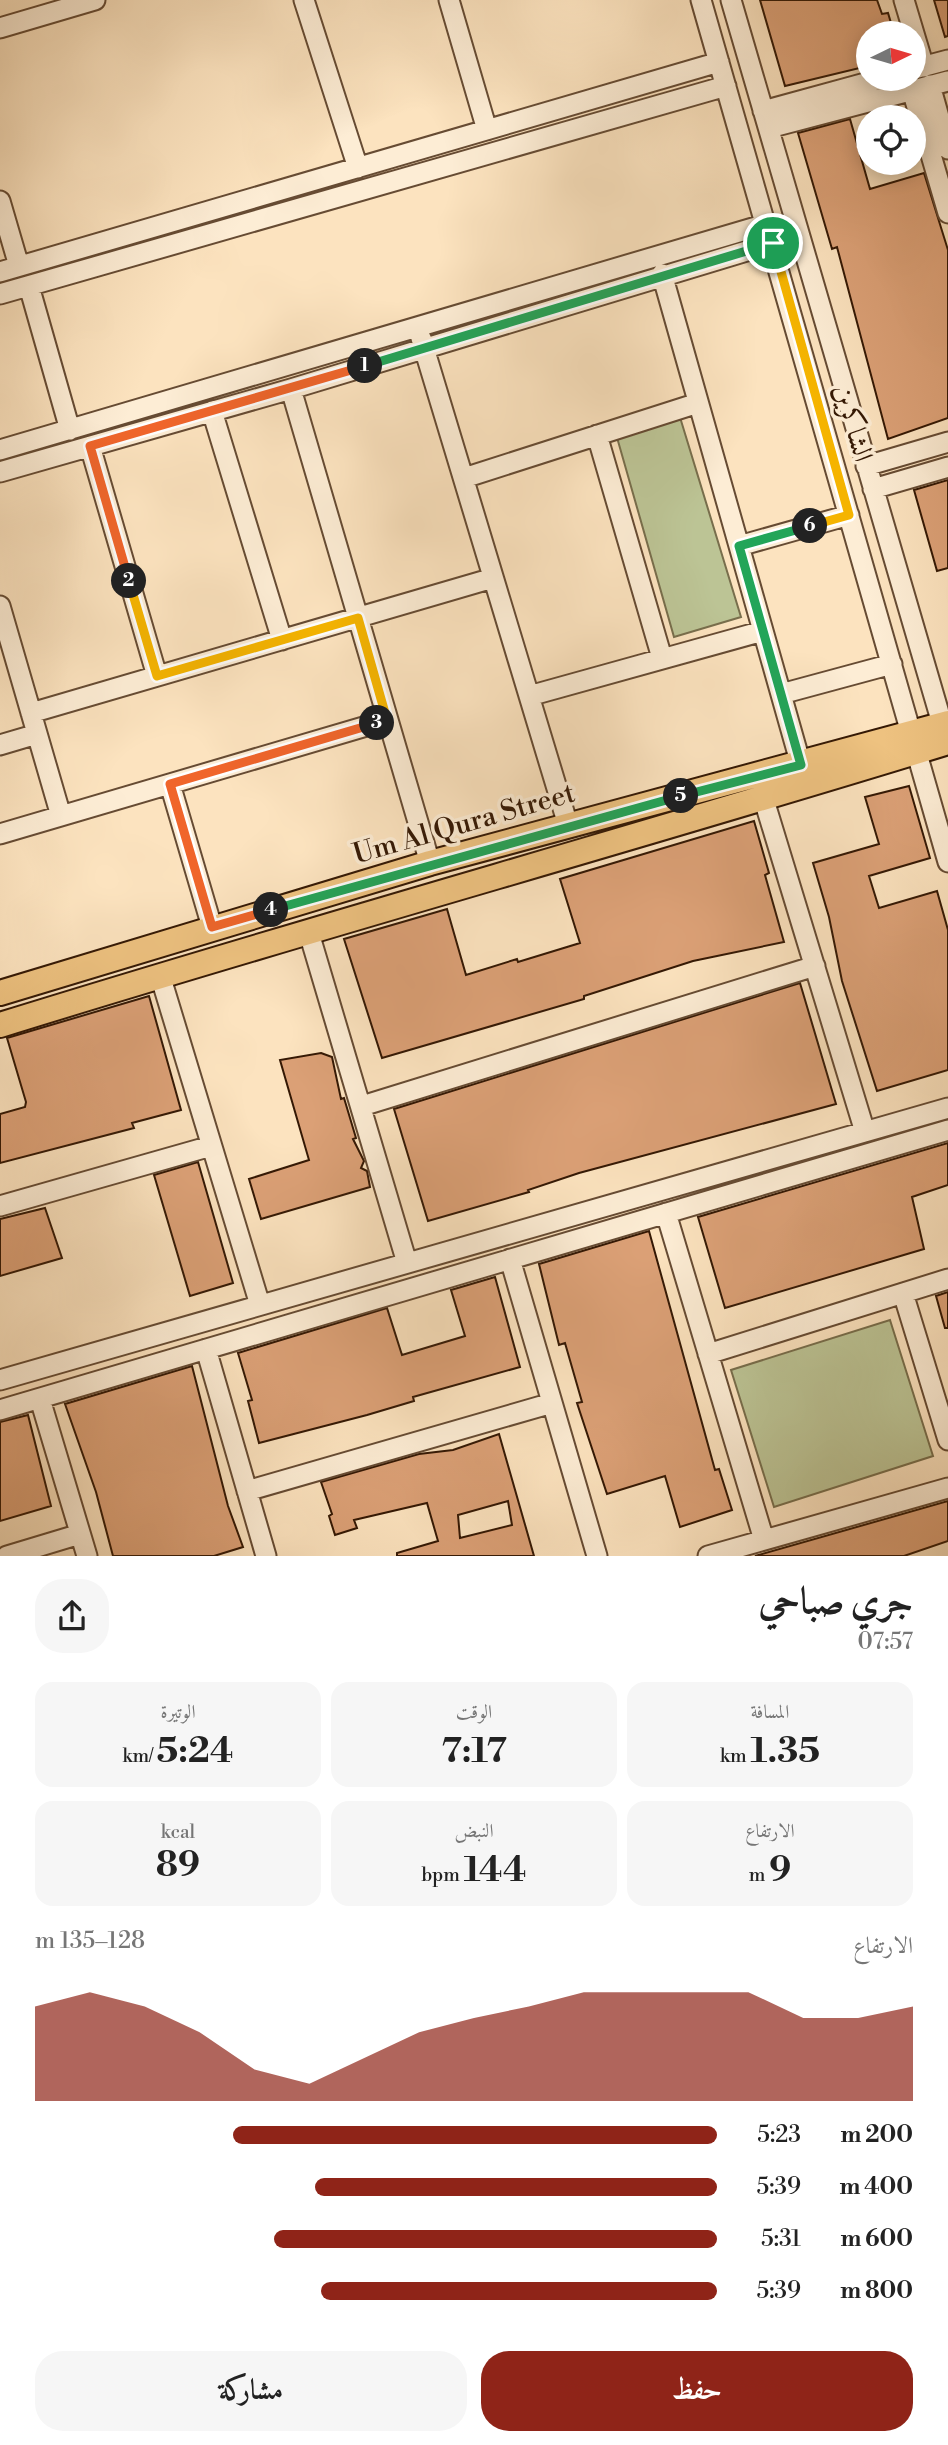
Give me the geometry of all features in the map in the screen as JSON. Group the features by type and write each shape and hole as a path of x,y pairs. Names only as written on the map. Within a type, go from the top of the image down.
{"main road":[{"name":"Um Al Qura Street","path":"0,993 212,927 568,825 801,765 947,735"},
{"name":"Um Al Qura Street","path":"0,1025 160,975 764,800 914,742"},
{"path":"44,980 52,1009"}],"street":[{"path":"0,27 51,6 95,0"},
{"path":"304,0 358,167"},
{"path":"449,0 487,130"},
{"name":"الشاكرين","path":"701,0 948,862"},
{"name":"الشاكرين","path":"731,0 947,735"},
{"path":"904,0 910,21"},
{"path":"926,77 948,60"},
{"path":"0,201 10,269 719,62"},
{"path":"926,81 948,149"},
{"path":"926,84 948,212"},
{"path":"0,294 726,86"},
{"path":"766,120 856,88"},
{"path":"766,120 876,91"},
{"path":"0,472 424,348 662,274 769,234"},
{"path":"0,450 418,327 769,234"},
{"path":"662,274 801,765"},
{"path":"29,286 69,430"},
{"path":"418,327 568,825"},
{"path":"291,389 430,863"},
{"path":"820,410 848,401"},
{"path":"464,478 698,403"},
{"path":"212,411 282,640"},
{"path":"597,435 662,658"},
{"path":"866,466 948,442"},
{"path":"90,446 157,676"},
{"path":"873,489 948,467"},
{"path":"739,546 849,515"},
{"path":"31,713 493,578"},
{"path":"1,612 61,816"},
{"path":"529,696 763,631"},
{"path":"781,694 892,664"},
{"path":"0,834 387,720"},
{"path":"0,745 37,734"},
{"path":"170,784 212,927"},
{"path":"764,800 865,1132"},
{"path":"309,933 407,1263"},
{"path":"362,1106 815,966"},
{"path":"160,975 260,1305"},
{"path":"0,1380 948,1108"},
{"path":"0,1410 948,1130"},
{"path":"0,1206 211,1146"},
{"path":"667,1213 764,1540"},
{"path":"510,1259 597,1556"},
{"path":"708,1354 948,1279"},
{"path":"903,1293 948,1440"},
{"path":"206,1349 266,1556"},
{"path":"40,1399 87,1556"},
{"path":"247,1491 552,1403"},
{"path":"708,1556 948,1488"},
{"path":"7,1556 80,1534"}],"green space":[{"path":"679,414 741,617 674,637 616,434"},
{"path":"890,1320 933,1456 774,1507 731,1370"}],"building":[{"path":"760,0 877,0 882,14 888,13 890,21 856,21 856,69 785,86"},
{"path":"934,0 948,0 948,36 945,37"},
{"path":"850,119 856,140 856,175 866,175 870,189 925,175 948,250 948,418 888,439 837,247 832,249 798,133"},
{"path":"948,480 948,568 937,571 914,490"},
{"path":"909,786 930,858 869,876 879,908 937,891 948,930 948,1070 877,1091 842,981 829,917 813,863 879,844 865,797"},
{"path":"754,821 769,873 765,875 784,942 693,961 584,996 584,999 382,1058 344,939 447,909 466,975 517,959 518,962 580,943 560,879"},
{"path":"800,983 836,1104 579,1173 528,1190 529,1192 428,1221 394,1109"},
{"path":"149,996 181,1110 132,1123 134,1128 0,1163 0,1114 25,1107 26,1102 7,1038"},
{"path":"321,1053 332,1057 341,1099 344,1098 356,1138 353,1139 364,1161 361,1168 367,1171 370,1187 261,1219 249,1179 309,1160 280,1060"},
{"path":"948,1143 948,1185 912,1197 924,1249 725,1308 698,1217"},
{"path":"198,1162 233,1283 190,1296 154,1175"},
{"path":"45,1208 62,1258 0,1276 0,1219"},
{"path":"649,1231 715,1470 719,1469 732,1510 680,1527 665,1476 607,1494 577,1403 582,1402 565,1343 559,1345 539,1264"},
{"path":"495,1277 520,1367 413,1397 414,1401 367,1415 259,1443 248,1401 252,1400 238,1353 387,1308 402,1355 465,1336 451,1290"},
{"path":"948,1292 948,1328 945,1328 936,1296"},
{"path":"192,1366 228,1506 243,1547 214,1556 113,1556 96,1492 65,1404"},
{"path":"28,1415 51,1506 0,1521 0,1422"},
{"path":"499,1434 534,1556 397,1556 397,1553 438,1541 427,1503 354,1520 357,1528 335,1535 329,1516 332,1514 321,1482 419,1454 453,1450","holes":["508,1501 512,1525 460,1538 458,1515"]},
{"path":"948,1501 948,1541 904,1556 755,1556"}],"route":[{"path":"773,243 849,515 739,546 801,765 568,825 212,927 170,784 387,720 358,618 157,676 90,446 291,389 662,274 773,243"}]}
